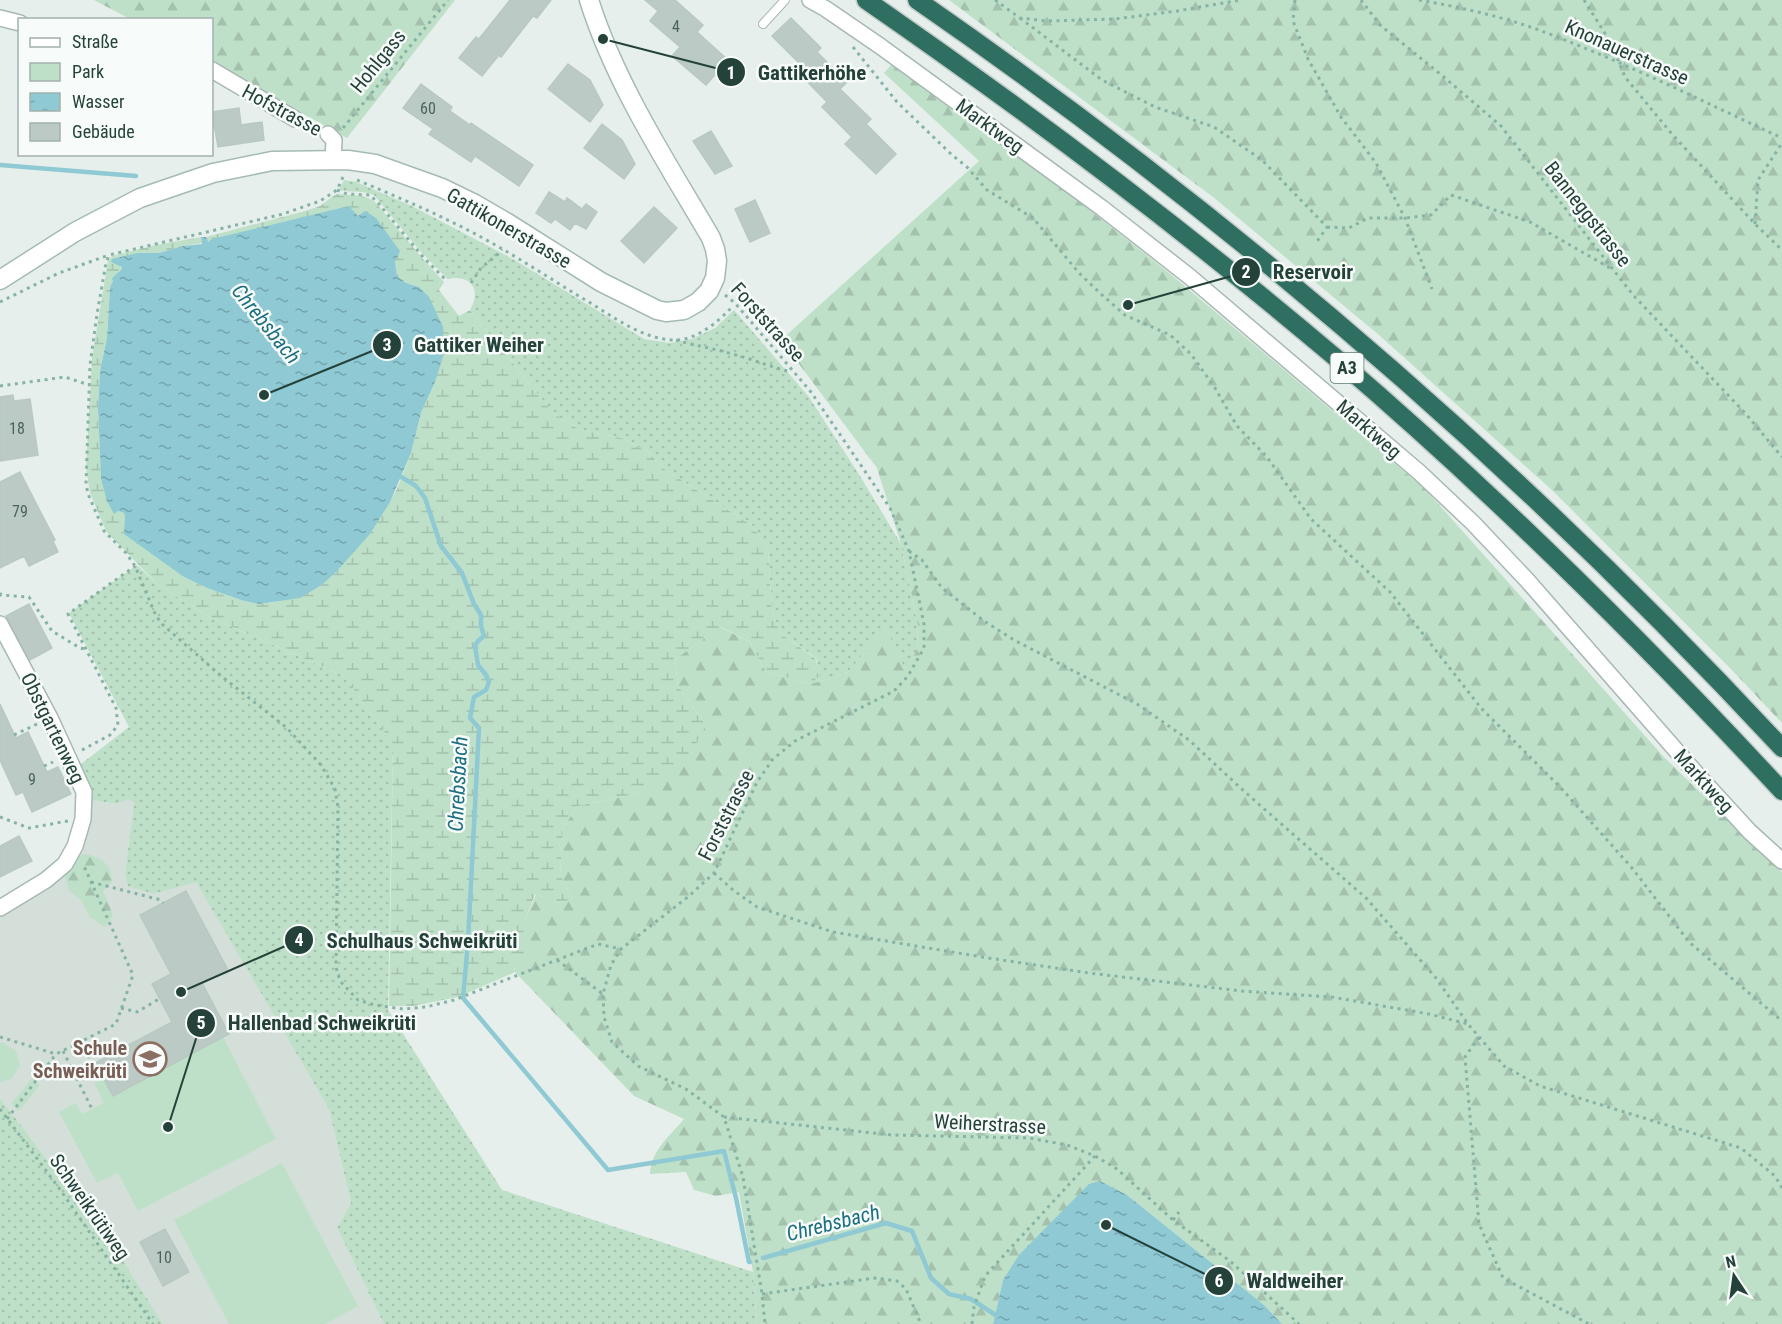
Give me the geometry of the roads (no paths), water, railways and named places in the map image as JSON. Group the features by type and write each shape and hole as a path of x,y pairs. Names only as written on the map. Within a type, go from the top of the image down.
{"highway":[{"name":"A3","path":"866,0 1108,175 1216,259 1345,366 1562,564 1669,670 1782,791"},
{"name":"A3","path":"917,0 1040,88 1169,185 1380,358 1569,531 1695,656 1782,748"}],"main road":[{"name":"Gattikonerstrasse","path":"0,280 75,232 140,198 213,173 272,161 333,160 375,164 442,188 475,204 601,282 652,309 666,312 684,310 698,302 713,285 717,261 716,249 631,99 603,39 589,0"}],"street":[{"name":"Marktweg","path":"810,0 937,88 1146,242 1199,284 1419,472 1526,579 1695,772 1750,832 1782,861"},
{"path":"0,18 18,22"},
{"name":"Hofstrasse","path":"213,71 295,119"},
{"name":"Hofstrasse","path":"333,160 335,132"},
{"name":"Obstgartenweg","path":"0,624 50,718 84,792 83,819 75,846 65,864 46,880 0,908"}],"lane":[{"path":"763,24 785,0"}],"water":[{"path":"349,206 358,216 365,211 376,218 400,251 395,261 397,276 406,283 419,287 429,297 443,327 444,353 435,382 421,413 411,453 390,502 370,534 323,584 300,598 259,604 244,601 184,577 124,534 124,513 118,511 114,514 107,501 101,479 98,408 100,371 107,338 112,278 122,267 111,262 112,259 138,253 159,253 183,246 202,244 201,237 206,237 208,242 212,239"},
{"path":"1100,1181 1127,1195 1264,1305 1282,1324 993,1324 1003,1280 1019,1255 1089,1184"}],"waterway":[{"path":"0,165 136,176"},
{"name":"Chrebsbach","path":"398,475 416,486 425,498 441,546 462,573 474,604 481,615 484,636 475,646 478,665 489,682 486,690 474,697 470,718 479,728 463,998 608,1170 724,1151 750,1262"},
{"name":"Chrebsbach","path":"763,1258 886,1223 912,1231 931,1278 949,1294 971,1299 997,1316"}],"place":[{"name":"Gattikerhöhe","path":"603,39"},
{"name":"Reservoir","path":"1128,305"},
{"name":"Gattiker Weiher","path":"264,395"},
{"name":"Schulhaus Schweikrüti","path":"181,992"},
{"name":"Schule Schweikrüti","path":"150,1059"},
{"name":"Hallenbad Schweikrüti","path":"168,1127"},
{"name":"Waldweiher","path":"1106,1225"}]}
